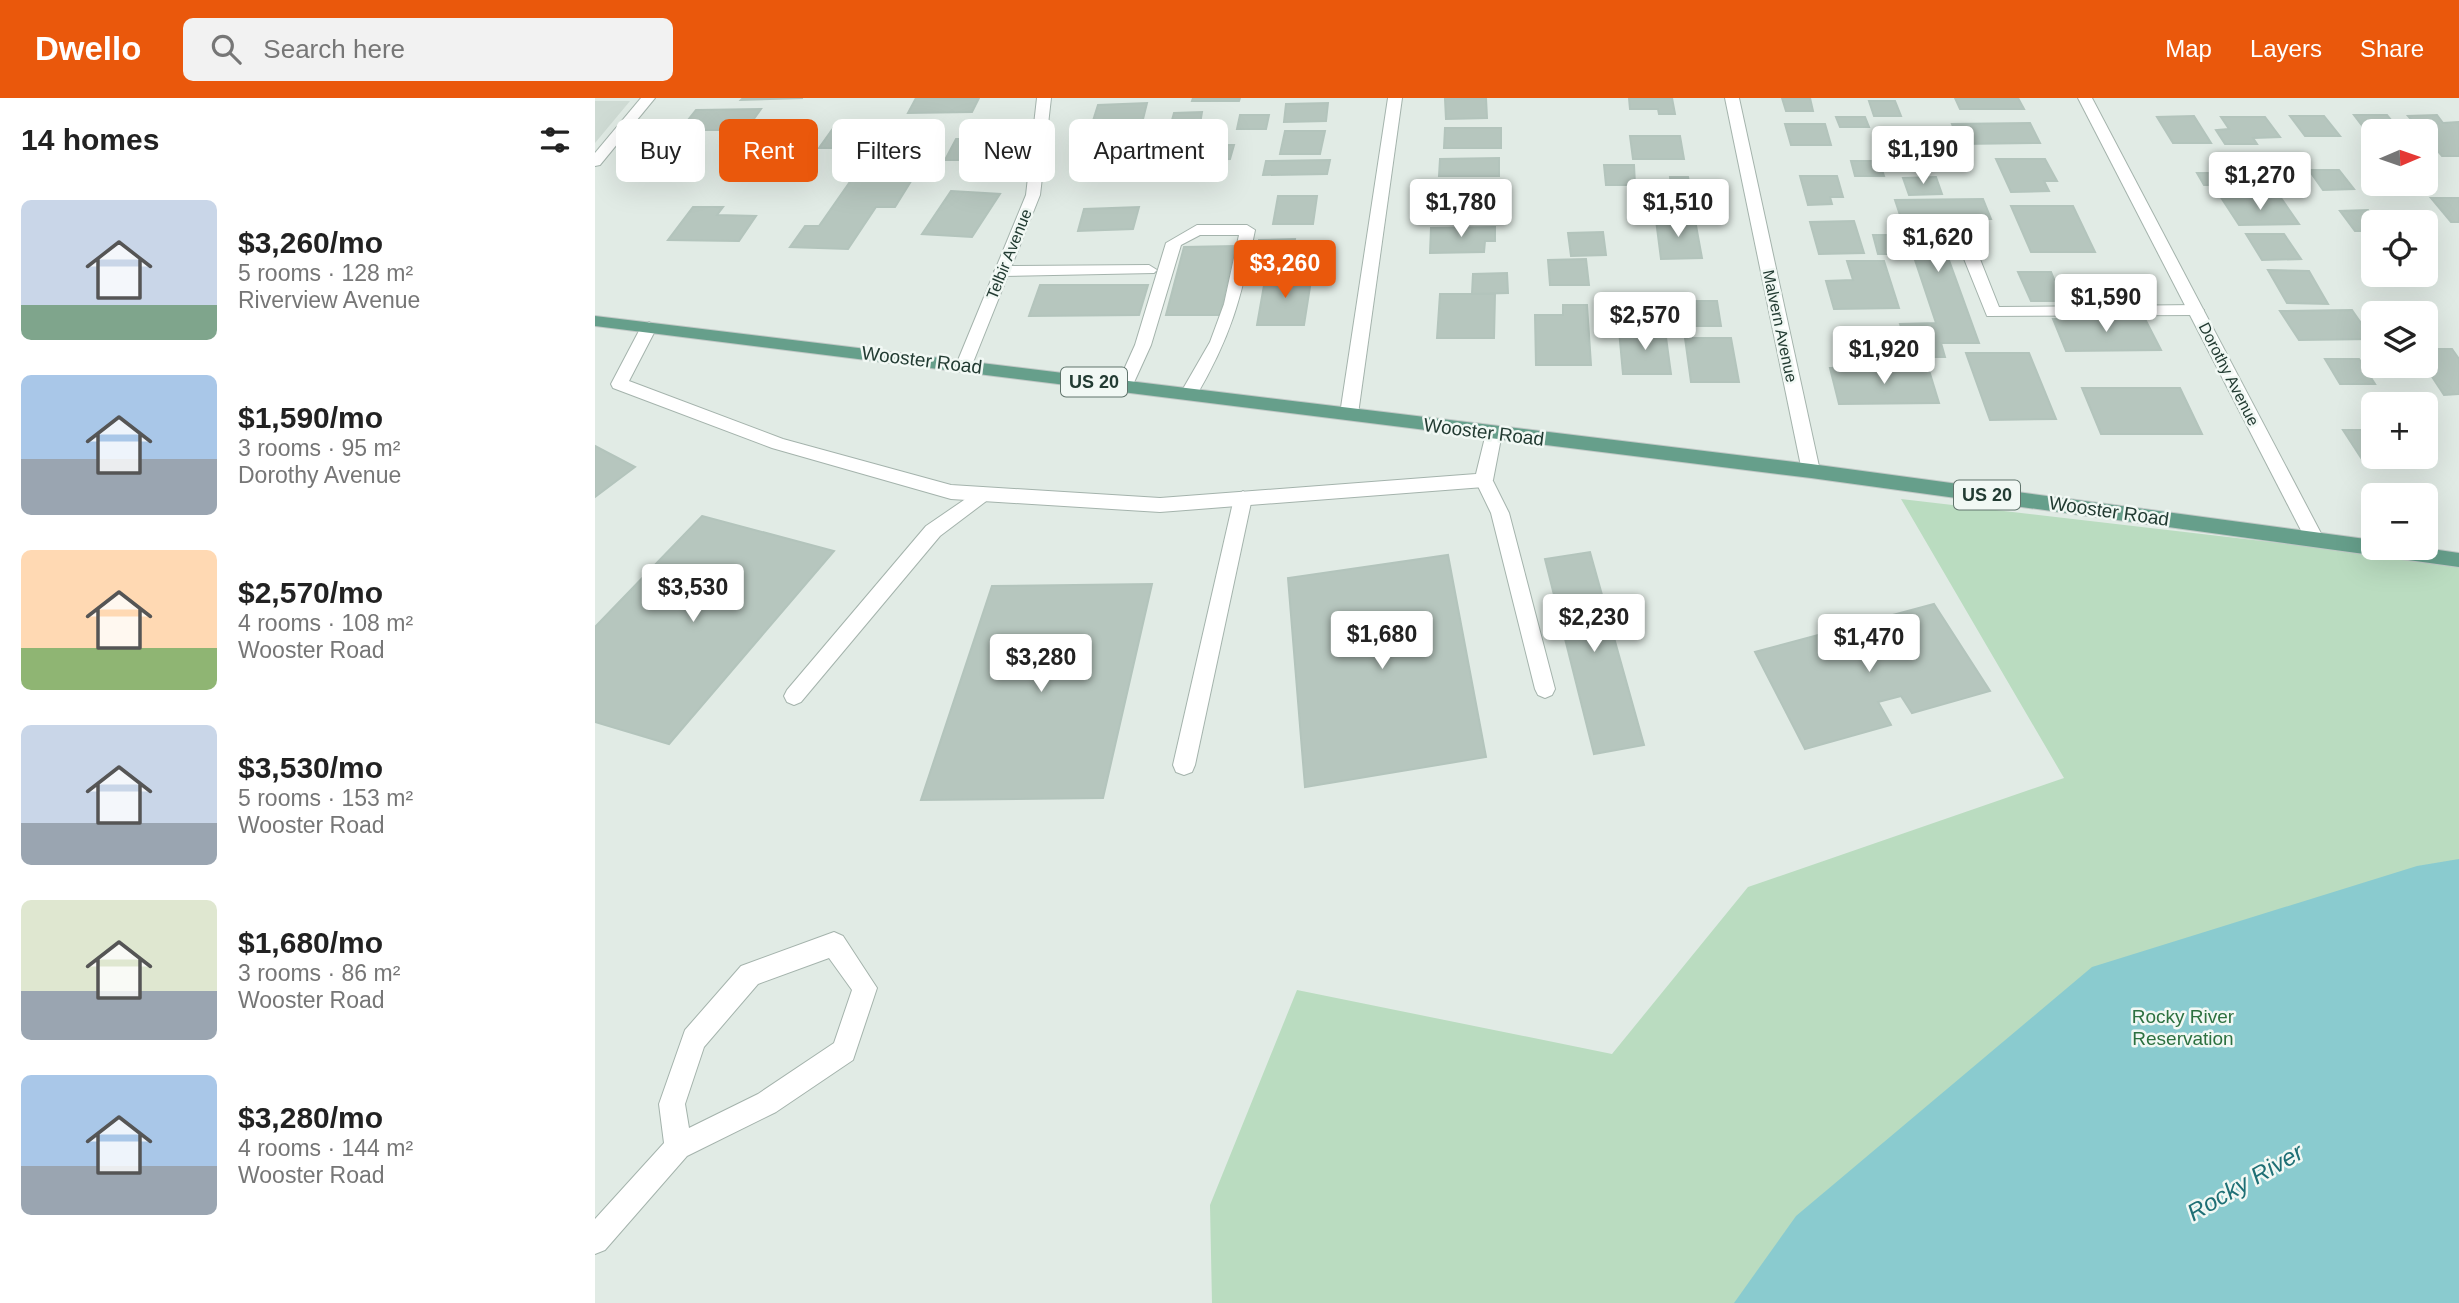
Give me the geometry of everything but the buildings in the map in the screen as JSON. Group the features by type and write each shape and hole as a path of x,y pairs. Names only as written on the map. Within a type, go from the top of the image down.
{"main road":[{"name":"Wooster Road","path":"595,321 1811,471 2361,546"},
{"name":"Wooster Road","path":"2438,557 2459,560"}],"street":[{"path":"595,162 648,98"},
{"name":"Telbir Avenue","path":"964,365 1033,195 1044,98"},
{"path":"1349,414 1395,98"},
{"name":"Malvern Avenue","path":"1732,98 1811,471"},
{"name":"Dorothy Avenue","path":"2085,98 2315,539"},
{"path":"1125,385 1143,345 1174,243 1197,230 1247,230 1232,304 1218,342 1189,394"},
{"path":"1962,234 1993,312 2196,310"},
{"path":"1002,271 1149,270"},
{"path":"649,327 619,384 778,444 951,492 1160,505 1485,480"},
{"path":"1493,433 1485,480 1500,513 1545,689"},
{"path":"794,696 933,531 983,494"},
{"path":"1184,765 1243,498"},
{"path":"595,1240 678,1147 767,1103 844,1051 865,988 834,944 750,975 695,1039 673,1104 678,1147"}],"shaded area":[{"path":"595,101 630,101 595,143"}],"green space":[{"name":"Rocky River Reservation","path":"1901,499 2361,553 2361,560 2425,560 2459,564 2459,1303 1212,1303 1210,1205 1297,990 1612,1054 1748,887 2064,778"}],"water":[{"name":"Rocky River","path":"2459,859 2459,1303 1734,1303 1796,1216 2092,967 2417,866"}]}
